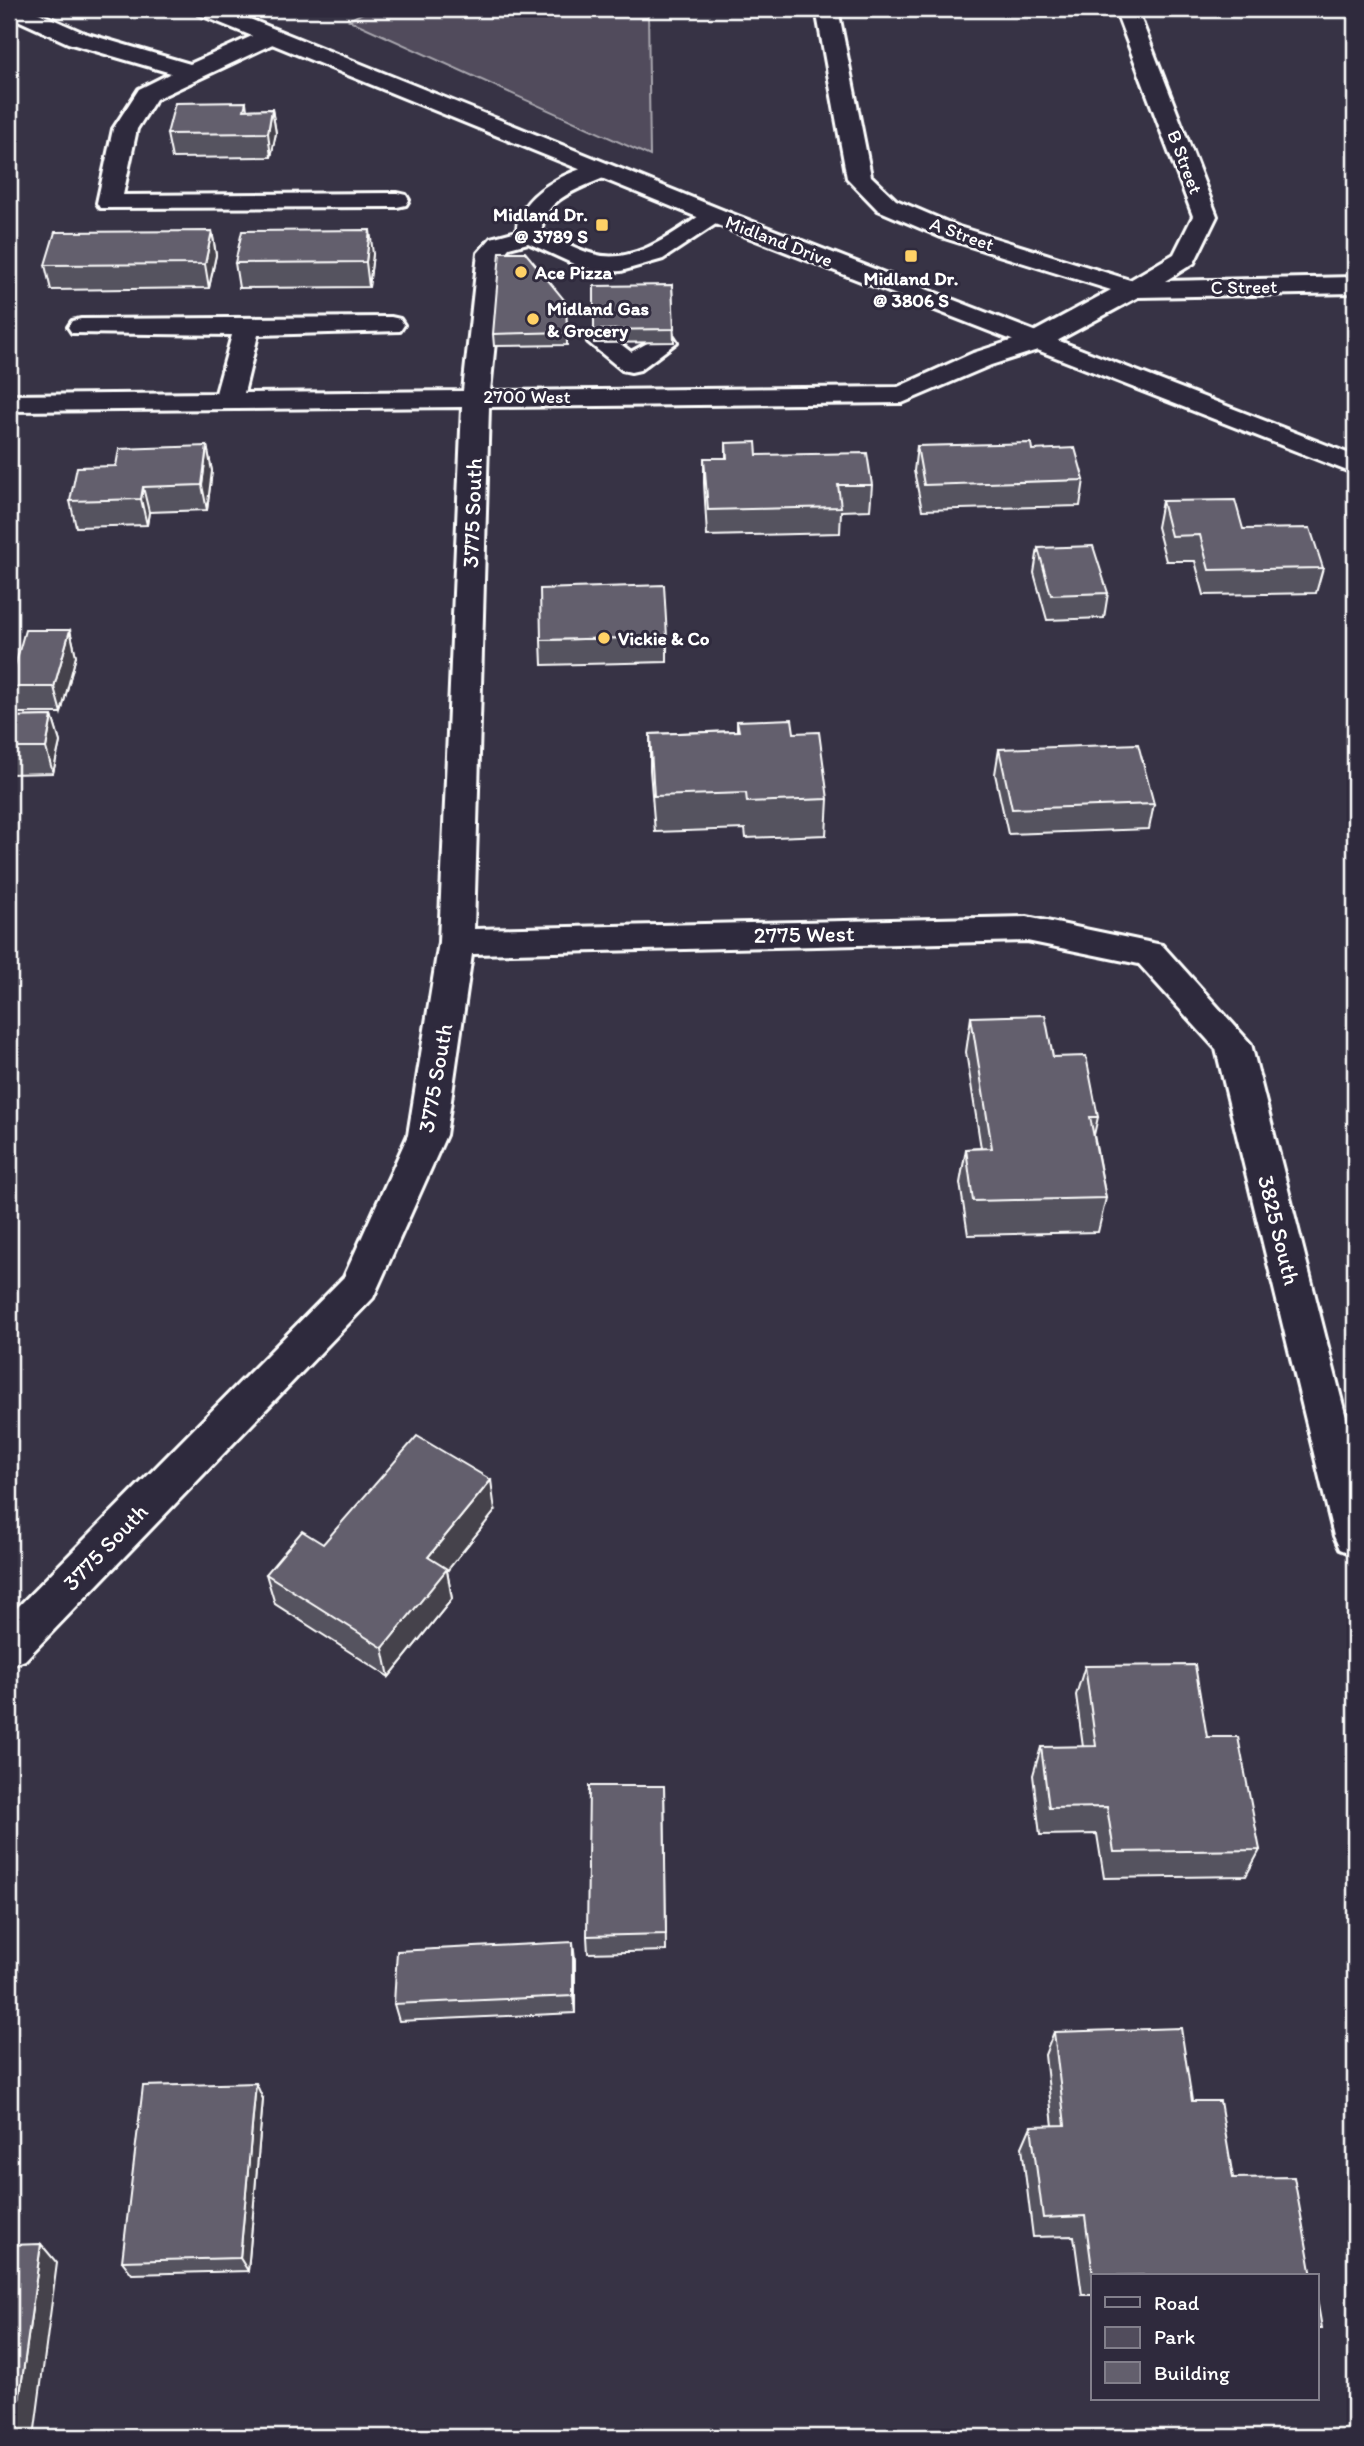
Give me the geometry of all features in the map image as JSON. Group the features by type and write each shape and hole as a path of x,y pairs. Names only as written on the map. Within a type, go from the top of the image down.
{"street":[{"path":"12,9 76,38 192,72"},
{"name":"Midland Drive","path":"206,9 269,37 716,216 1355,466"},
{"name":"A Street","path":"827,9 859,178 887,205 950,232 1133,289"},
{"name":"B Street","path":"1126,9 1205,216 1185,258 1133,289"},
{"path":"269,37 147,94 125,129 109,203 397,200"},
{"path":"601,170 535,205 527,224 530,235 628,282 656,255 716,216"},
{"name":"3775 South","path":"9,1646 359,1287 427,1135 456,943 476,396 491,253 500,243 530,235"},
{"name":"C Street","path":"1133,289 1355,285"},
{"path":"1035,342 1133,289"},
{"path":"81,327 391,325"},
{"path":"228,400 247,327"},
{"path":"601,342 631,353 664,342"},
{"name":"2700 West","path":"9,403 476,396 902,395 982,359 1035,342"},
{"path":"614,396 631,353"},
{"name":"2775 West","path":"456,943 1027,929 1150,954"},
{"name":"3825 South","path":"1150,954 1233,1044 1355,1536"}],"green space":[{"path":"370,9 648,9 650,156 349,20"}],"building":[{"path":"246,102 244,110 272,109 268,133 167,134 175,103"},
{"path":"370,230 366,262 235,263 242,231"},
{"path":"212,231 205,264 45,265 55,232"},
{"path":"500,252 525,252 566,302 567,332 493,334"},
{"path":"672,285 674,329 594,330 594,286"},
{"path":"756,442 757,455 867,453 872,485 838,485 841,507 708,510 704,458 727,458 726,443"},
{"path":"1031,443 1032,450 1075,448 1084,480 924,485 917,446"},
{"path":"207,446 202,485 143,487 141,499 70,501 77,467 116,466 119,449"},
{"path":"1235,500 1243,529 1310,528 1323,568 1209,570 1200,535 1171,536 1162,501"},
{"path":"1093,546 1108,593 1051,595 1038,548"},
{"path":"664,585 667,637 541,640 540,589"},
{"path":"25,630 70,630 54,687 9,687"},
{"path":"52,716 46,748 9,748 9,717"},
{"path":"792,719 794,733 819,732 828,799 747,802 746,793 654,796 650,734 739,731 737,721"},
{"path":"1138,744 1154,804 1012,809 999,749"},
{"path":"1045,1015 1053,1057 1086,1056 1098,1117 1090,1117 1106,1198 973,1201 966,1149 992,1148 971,1017"},
{"path":"417,1436 491,1480 428,1557 447,1569 383,1648 266,1574 302,1531 323,1544"},
{"path":"1195,1665 1207,1737 1238,1737 1260,1850 1114,1852 1107,1807 1049,1808 1041,1747 1096,1746 1085,1666"},
{"path":"589,1786 664,1786 666,1934 587,1936"},
{"path":"573,1942 573,1996 394,2004 397,1951"},
{"path":"1181,2028 1192,2101 1220,2101 1233,2178 1294,2177 1312,2274 1093,2274 1085,2216 1043,2218 1031,2126 1065,2125 1054,2032"},
{"path":"256,2083 240,2258 122,2261 143,2086"},
{"path":"41,2244 14,2437 9,2437 9,2245"},
{"path":"1318,2305 1322,2328 1318,2328"}],"place":[{"name":"Midland Dr. @ 3789 S","path":"602,225"},
{"name":"Midland Dr. @ 3806 S","path":"911,256"},
{"name":"Ace Pizza","path":"521,272"},
{"name":"Midland Gas & Grocery","path":"533,319"},
{"name":"Vickie & Co","path":"604,638"}]}
